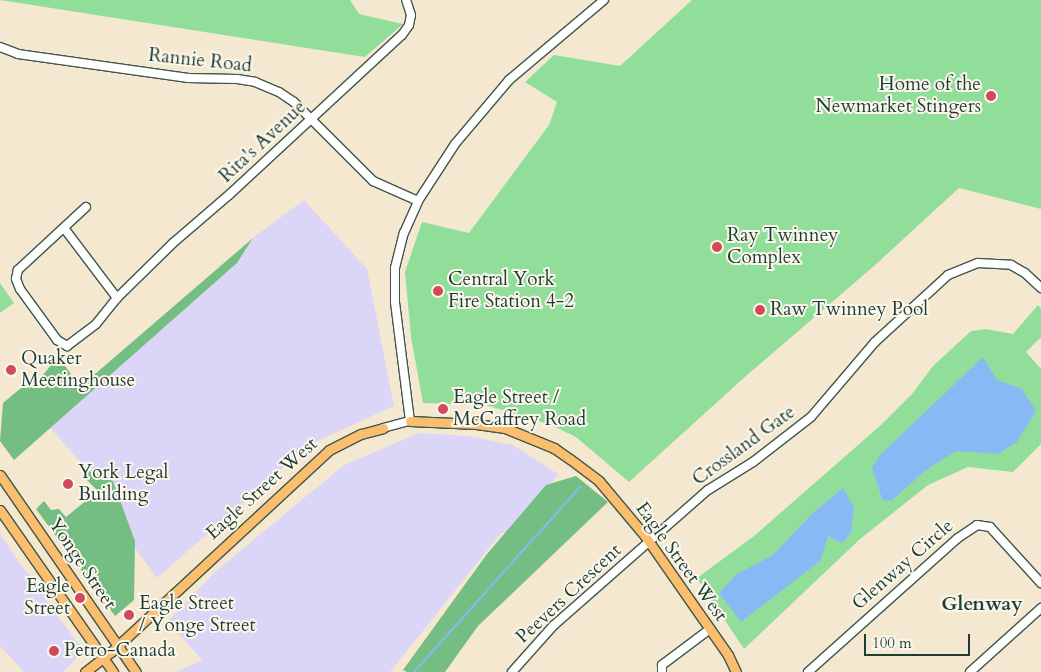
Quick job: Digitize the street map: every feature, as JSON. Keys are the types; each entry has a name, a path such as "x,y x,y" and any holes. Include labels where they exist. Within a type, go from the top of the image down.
{"main road":[{"name":"Eagle Street West","path":"410,422 476,424 505,428 554,448 599,481 649,541 710,629 736,672"},
{"name":"Eagle Street West","path":"118,645 329,450 361,434 383,428"},
{"name":"Yonge Street","path":"0,475 136,672"},
{"name":"Yonge Street","path":"0,510 112,672"},
{"path":"85,672 118,645"}],"street":[{"name":"Rita's Avenue","path":"64,228 18,270 16,278 20,288 57,340 67,346 78,340 96,324 117,298 173,243 230,194 402,35 409,25 411,15 406,0"},
{"path":"410,422 395,302 395,268 404,233 418,201 455,144 509,80 604,0"},
{"name":"Rannie Road","path":"0,47 18,54 188,78 237,79 255,82 279,92 312,118 373,182 418,201"},
{"path":"86,207 64,228 117,298"},
{"name":"Crossland Gate","path":"649,541 708,490 753,462 811,417 875,342 948,276 978,262 1011,265 1025,273 1041,288"},
{"name":"Eagle Street West","path":"383,428 410,422"},
{"name":"Glenway Circle","path":"808,672 952,543 976,525 990,527 1041,583"},
{"name":"Peevers Crescent","path":"512,672 521,669 553,626 649,541"},
{"path":"970,672 1041,608"},
{"path":"662,672 662,665 710,629"}],"shaded area":[{"path":"304,200 367,269 394,406 309,445 157,578 135,548 135,541 113,481 89,471 50,428 237,263 253,238"},
{"path":"419,433 467,436 513,445 558,474 519,529 501,533 390,672 176,672 202,660 168,621 216,571 344,465"},
{"path":"0,534 24,569 48,595 45,599 84,651 63,672 24,672 0,646"}],"green space":[{"path":"0,0 350,0 359,14 403,24 365,57"},
{"path":"692,0 1041,0 1041,209 959,188 874,266 747,375 629,482 576,437 551,425 486,405 423,403 411,337 405,272 422,222 469,233 549,125 557,102 525,82 554,55 620,66"},
{"path":"253,238 237,263 14,460 0,441 3,403 27,383 40,379 58,356 80,387"},
{"path":"0,283 14,303 0,313"},
{"path":"1038,305 1041,309 1041,337 1026,352 1041,369 1041,444 1013,472 968,467 928,485 860,539 744,649 697,578 754,536 881,425 912,394 933,366 971,331 986,329 1013,334"},
{"path":"89,471 113,481 135,541 134,600 115,616 36,509 44,501 51,510 59,509 66,517 98,491 84,477"},
{"path":"576,476 608,502 478,626 445,672 407,672 403,670 487,554 546,485"}],"water":[{"path":"983,357 997,380 1022,389 1036,411 1017,442 998,454 956,451 926,470 892,500 883,501 872,468 881,454"},
{"path":"843,488 854,508 851,533 842,543 828,536 820,561 741,622 719,593 737,574 773,555 812,514"}],"waterway":[{"path":"414,672 580,487"}],"place":[{"name":"Home of the Newmarket Stingers","path":"991,96"},
{"name":"Ray Twinney Complex","path":"717,247"},
{"name":"Central York Fire Station 4-2","path":"438,291"},
{"name":"Raw Twinney Pool","path":"760,310"},
{"name":"Quaker Meetinghouse","path":"11,370"},
{"name":"Eagle Street / McCaffrey Road","path":"443,409"},
{"name":"York Legal Building","path":"68,484"},
{"name":"Eagle Street","path":"80,598"},
{"name":"Eagle Street / Yonge Street","path":"129,615"},
{"name":"Petro-Canada","path":"54,651"}],"district":[{"name":"Glenway","path":"982,603"}]}
